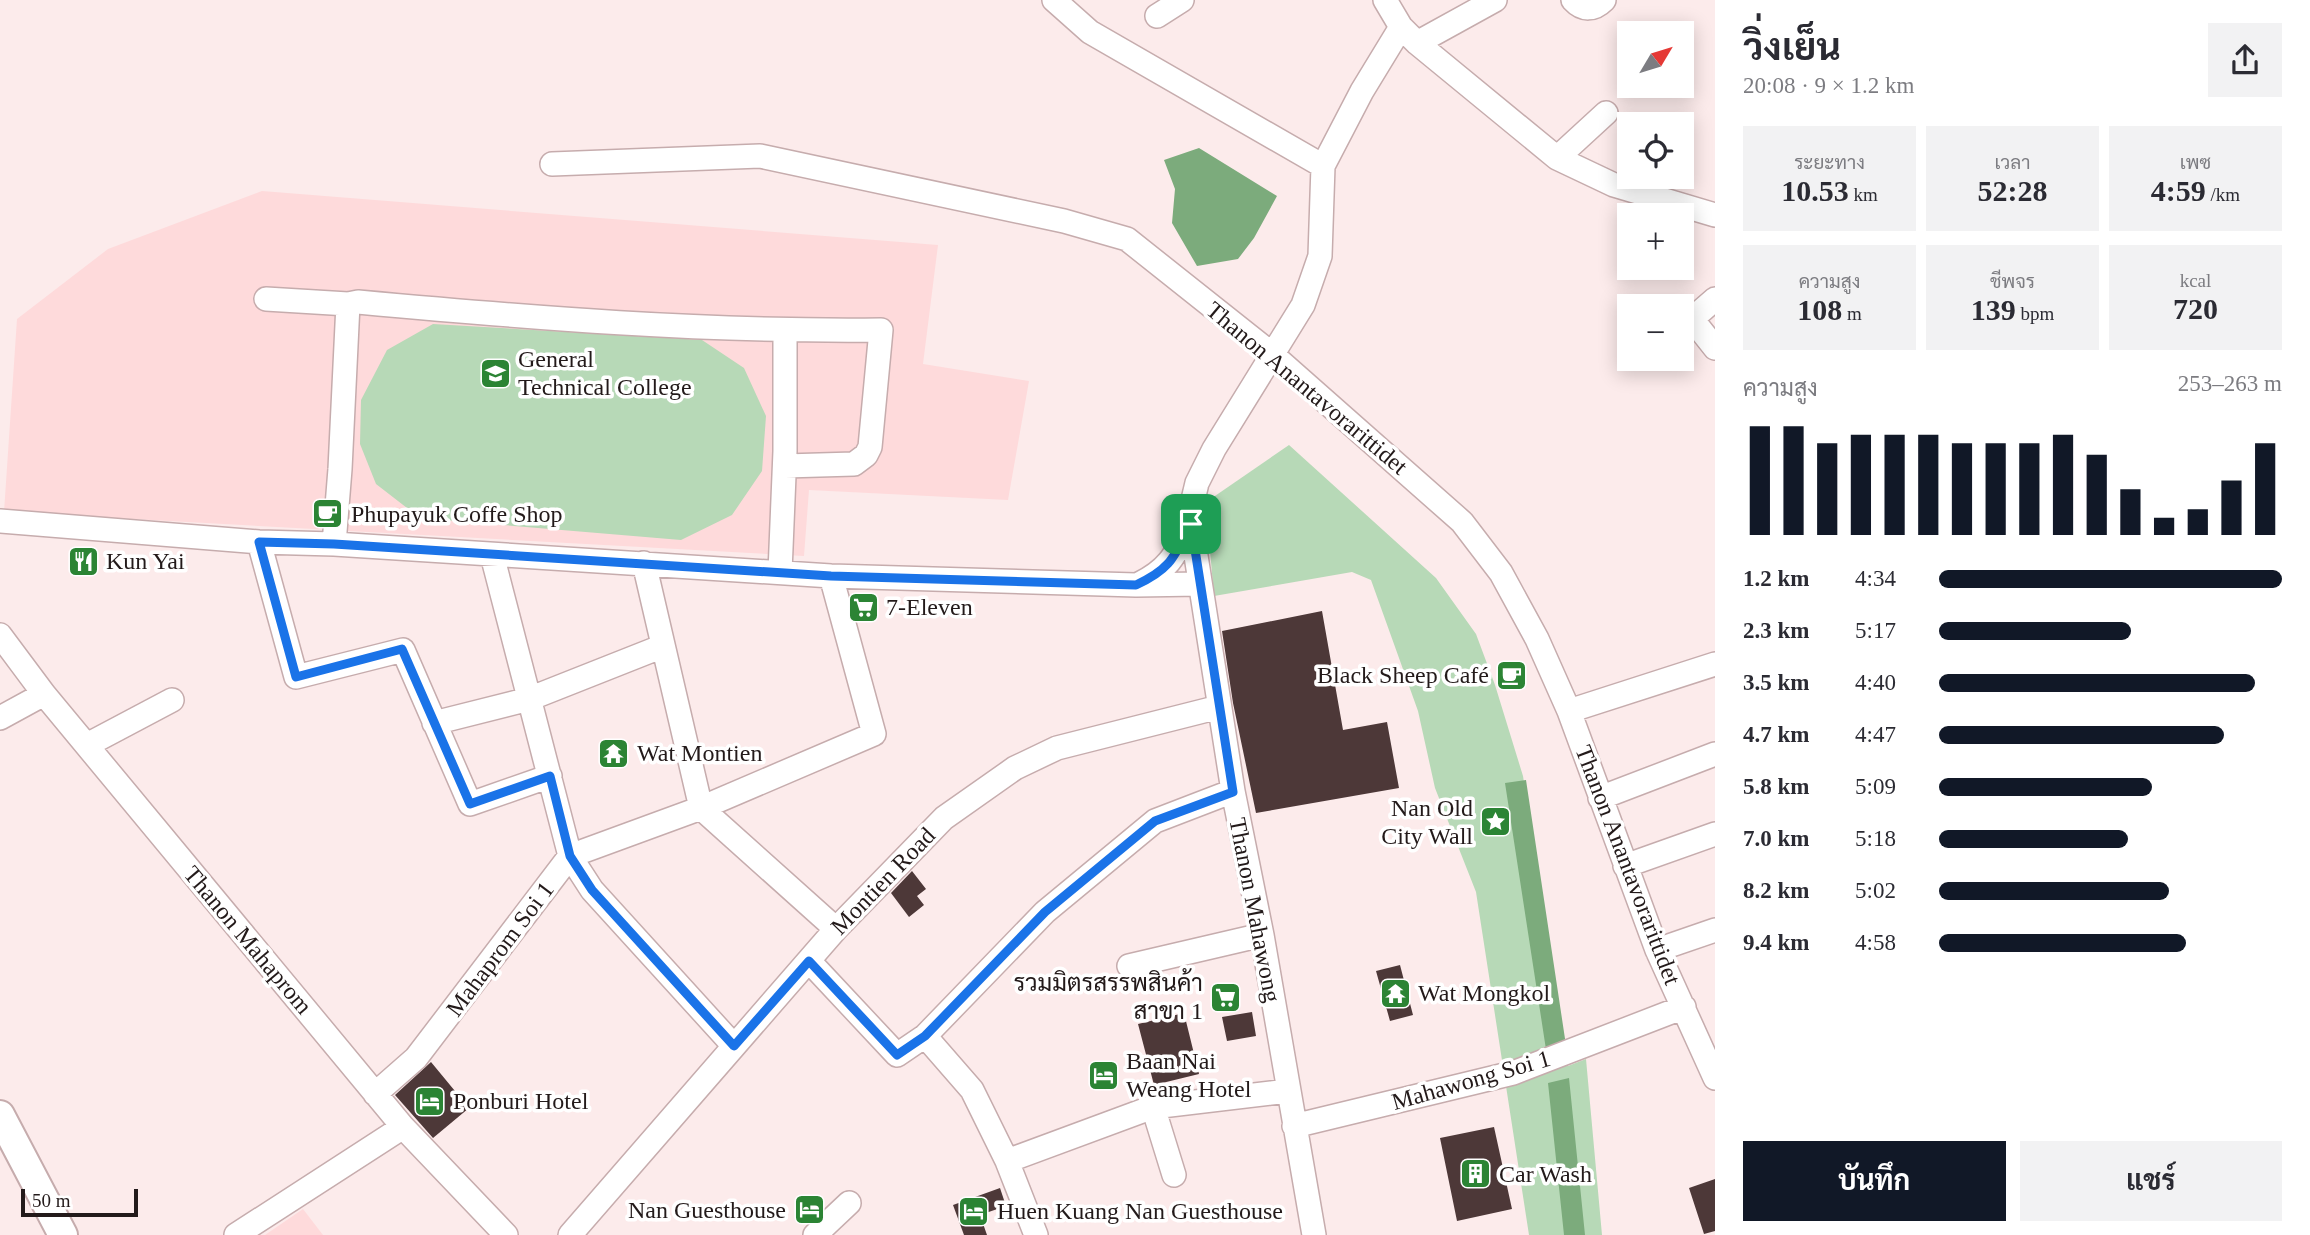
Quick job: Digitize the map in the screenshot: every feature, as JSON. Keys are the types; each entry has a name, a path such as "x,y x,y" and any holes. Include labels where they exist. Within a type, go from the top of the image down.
{"main road":[{"path":"0,1115 63,1235"}],"street":[{"path":"1054,0 1090,32 1323,166 1362,91 1409,35 1495,0"},
{"path":"1157,16 1182,0"},
{"path":"1385,0 1409,35 1557,158 1614,185 1715,215"},
{"path":"1573,0 1588,9 1598,6 1604,0"},
{"path":"1557,158 1606,113"},
{"name":"Thanon Anantavorarittidet","path":"552,164 760,156 1064,221 1127,239 1273,355 1462,522 1501,573 1537,639 1569,711 1657,950 1715,1078"},
{"name":"Thanon Mahawong","path":"1314,1235 1262,935 1233,792 1191,524 1197,483 1213,449 1303,305 1320,256 1323,166"},
{"path":"266,299 348,304 358,302 541,318 785,331 881,330 870,447 866,456 854,464 785,466"},
{"path":"1715,299 1692,319 1715,348"},
{"path":"334,544 348,304"},
{"path":"780,572 785,466 785,331"},
{"path":"0,521 259,542 334,544 831,576 1136,585 1200,584"},
{"path":"1136,585 1154,577 1167,567 1191,524"},
{"path":"259,542 296,677 402,649 470,804 550,776"},
{"path":"492,555 570,856 592,890 734,1046"},
{"path":"643,563 701,808 836,929"},
{"name":"Mahaprom Soi 1","path":"375,1094 416,1058 570,856 701,808 874,734 831,576"},
{"name":"Thanon Mahaprom","path":"0,635 44,694 375,1094 506,1235"},
{"path":"434,723 529,699 663,646"},
{"path":"1569,711 1715,664"},
{"path":"0,718 44,694"},
{"path":"87,745 172,700"},
{"name":"Montien Road","path":"570,1235 836,929 944,818 1015,768 1057,748 1219,707"},
{"path":"1601,798 1713,760"},
{"path":"809,961 897,1055 925,1036 1045,912 1155,821 1233,792"},
{"path":"1625,866 1715,834"},
{"path":"1657,950 1715,930"},
{"path":"1129,966 1262,935"},
{"name":"Mahawong Soi 1","path":"1294,1126 1513,1073 1684,1007"},
{"path":"925,1036 972,1090 1007,1161 1036,1235"},
{"path":"1007,1161 1153,1107 1288,1091"},
{"path":"1153,1107 1174,1175"},
{"path":"236,1235 403,1127"},
{"path":"815,1235 849,1203"}],"shaded area":[{"path":"1199,148 1277,196 1254,238 1238,259 1197,266 1172,223 1175,189 1164,160"},
{"name":"General Technical College","path":"262,191 938,245 923,364 1029,381 1008,500 809,490 804,556 4,512 17,319 108,249"},
{"path":"433,324 702,340 744,368 766,416 762,471 732,515 681,540 420,518 376,484 360,444 361,400 387,350"},
{"path":"1289,445 1436,578 1476,634 1523,776 1568,1066 1586,1059 1602,1235 1529,1235 1476,892 1435,788 1418,711 1371,580 1352,572 1214,596 1208,528 1212,498"},
{"path":"1526,780 1567,1052 1547,1056 1505,783"},
{"path":"1569,1078 1585,1235 1564,1235 1548,1083"},
{"path":"303,1209 323,1235 265,1235"}],"building":[{"path":"1322,611 1343,730 1387,722 1399,788 1256,813 1233,703 1222,631"},
{"path":"912,871 926,889 917,896 924,905 909,917 891,893"},
{"name":"Wat Mongkol","path":"1400,965 1413,1015 1390,1021 1376,971"},
{"path":"1252,1012 1256,1036 1227,1041 1222,1017"},
{"path":"1184,1013 1199,1074 1154,1085 1138,1024"},
{"name":"Ponburi Hotel","path":"431,1062 469,1108 433,1138 395,1095"},
{"name":"Car Wash","path":"1494,1127 1512,1209 1457,1221 1440,1138"},
{"path":"1715,1179 1715,1231 1704,1234 1689,1188"},
{"name":"Huen Kuang Nan Guesthouse","path":"1000,1188 1006,1206 980,1215 987,1235 964,1235 953,1205"}],"place":[{"name":"General Technical College","path":"495,373"},
{"name":"Phupayuk Coffe Shop","path":"328,514"},
{"name":"Kun Yai","path":"83,561"},
{"name":"7-Eleven","path":"863,607"},
{"name":"Black Sheep Café","path":"1512,675"},
{"name":"Wat Montien","path":"614,753"},
{"name":"Nan Old City Wall","path":"1496,822"},
{"name":"Wat Mongkol","path":"1395,993"},
{"name":"รวมมิตรสรรพสินค้า สาขา 1","path":"1226,997"},
{"name":"Baan Nai Weang Hotel","path":"1103,1075"},
{"name":"Ponburi Hotel","path":"430,1101"},
{"name":"Car Wash","path":"1476,1174"},
{"name":"Nan Guesthouse","path":"809,1210"},
{"name":"Huen Kuang Nan Guesthouse","path":"974,1211"}],"route":[{"path":"1191,524 1233,792 1155,821 1045,912 925,1036 897,1055 809,961 734,1046 592,890 570,856 550,776 470,804 402,649 296,677 259,542 334,544 831,576 1136,585 1154,577 1167,567 1191,524"}]}
